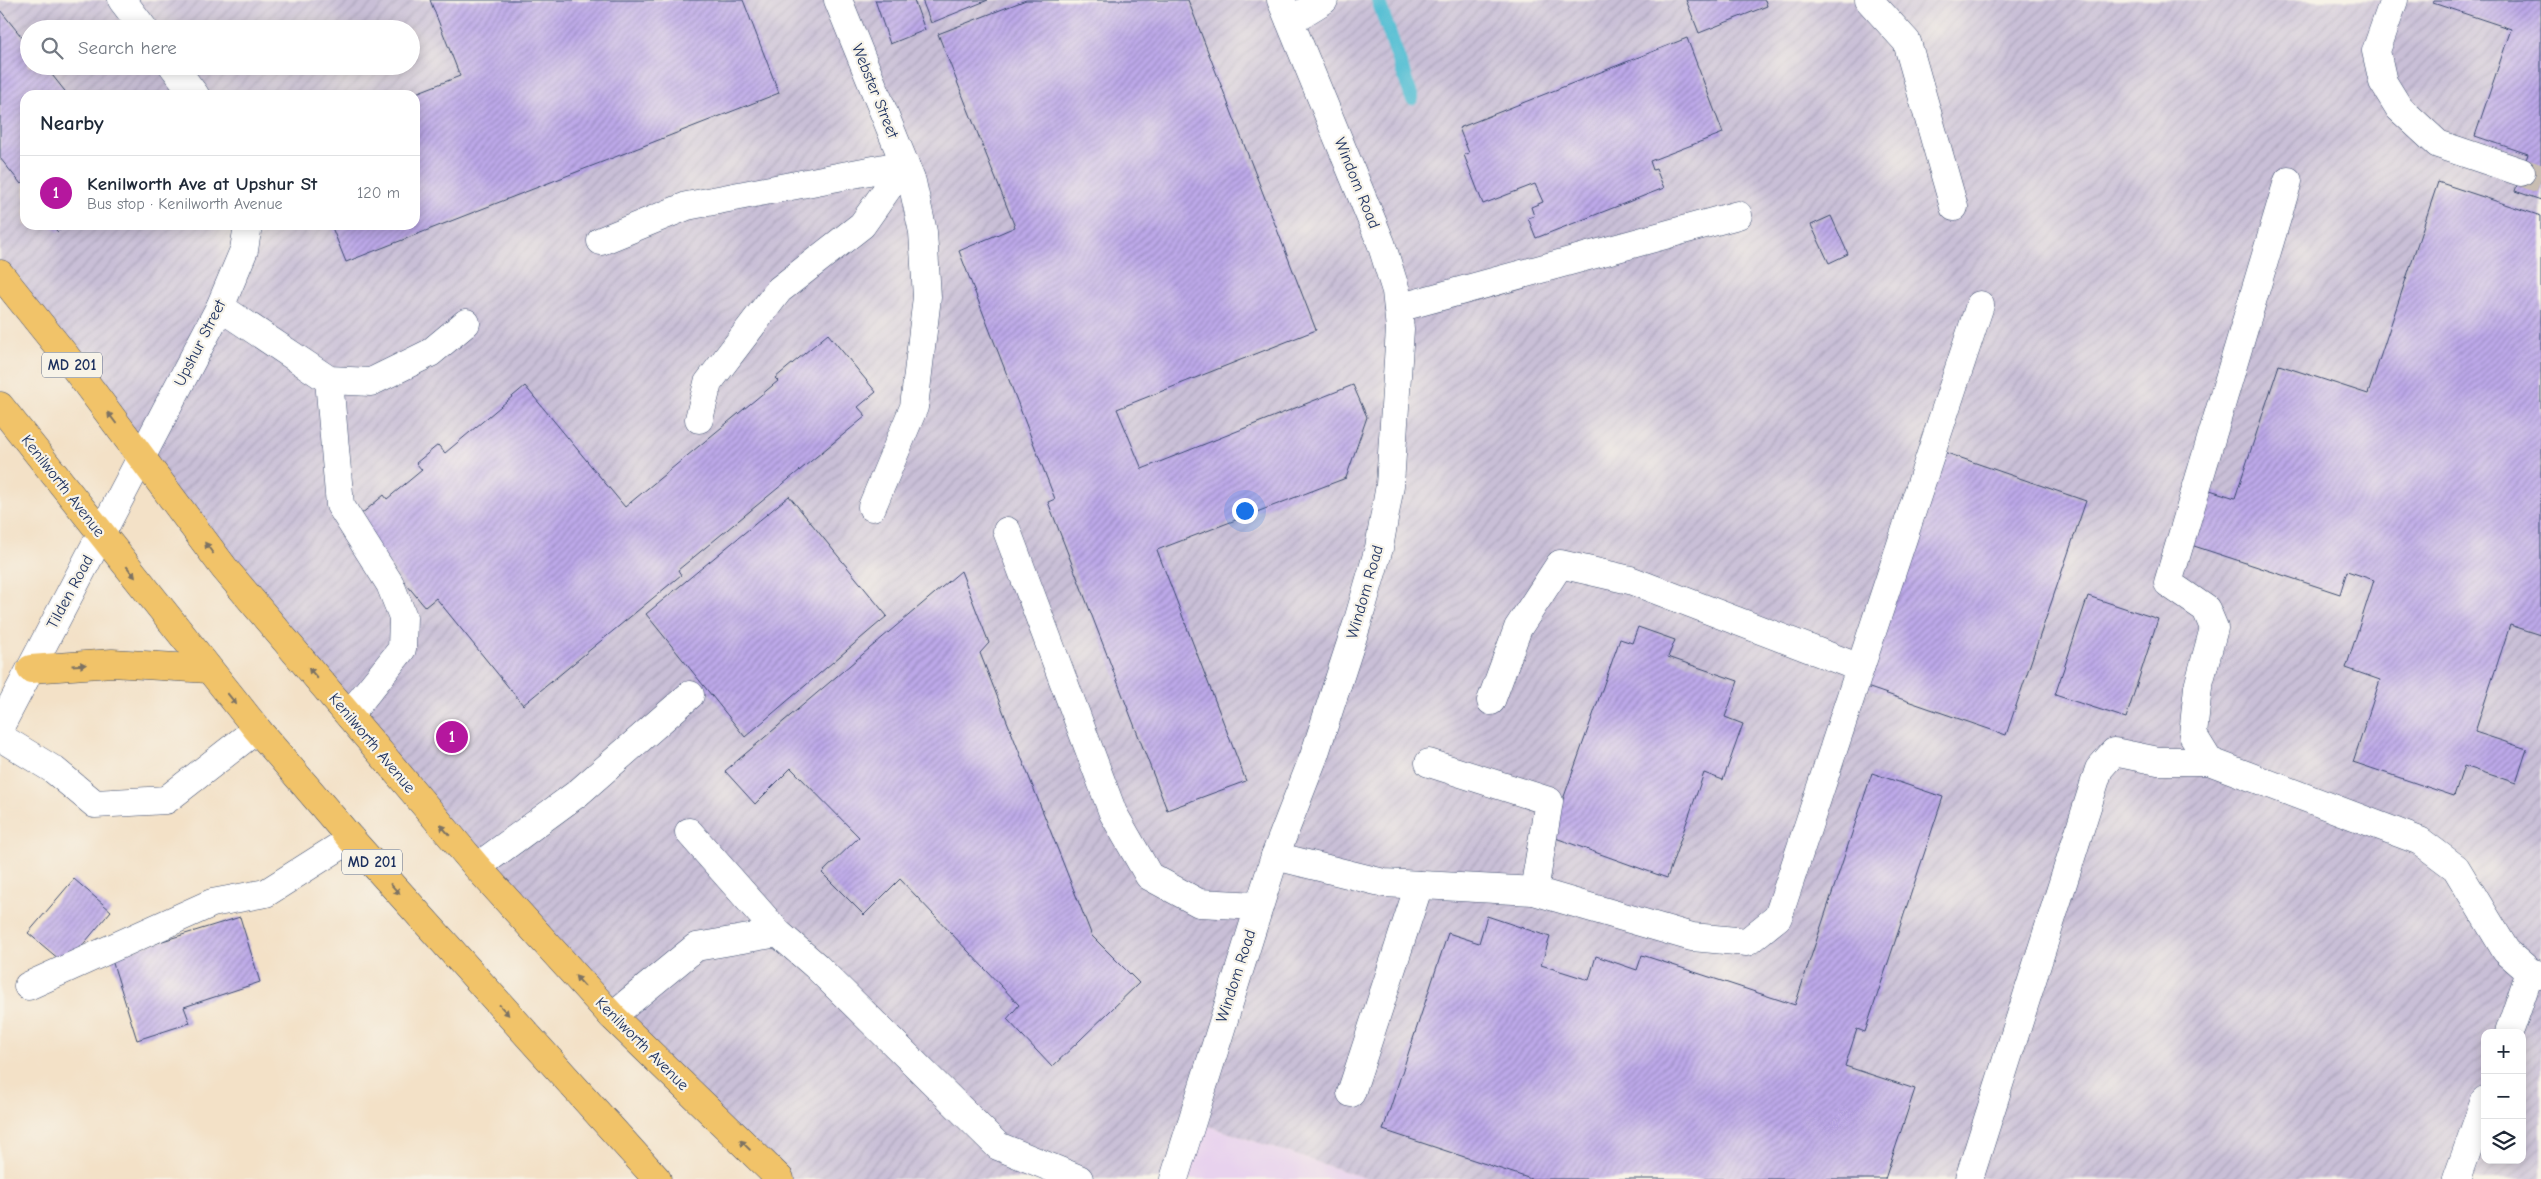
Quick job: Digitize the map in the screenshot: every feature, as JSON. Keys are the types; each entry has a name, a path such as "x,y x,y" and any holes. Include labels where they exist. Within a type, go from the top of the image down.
{"main road":[{"name":"Kenilworth Avenue","path":"0,274 65,355 225,569 477,867 612,1016 780,1179"},
{"name":"Kenilworth Avenue","path":"0,406 257,729 352,839 657,1179"},
{"path":"30,669 112,663 208,669"}],"street":[{"path":"122,0 137,20"},
{"name":"Webster Street","path":"838,0 909,173 923,232 927,297 914,407 872,507"},
{"path":"1285,10 1324,0"},
{"path":"1869,0 1907,42 1954,207"},
{"path":"2394,0 2376,51 2383,82 2399,108 2438,144 2521,172"},
{"name":"Windom Road","path":"1174,1179 1275,856 1314,756 1379,548 1390,485 1398,393 1400,329 1396,291 1382,243 1285,10"},
{"path":"180,75 192,90"},
{"path":"601,241 687,206 909,173"},
{"path":"699,419 708,384 779,290 862,225 909,173"},
{"path":"2209,761 2193,735 2198,687 2214,628 2206,609 2168,583 2288,181"},
{"path":"1398,308 1738,215"},
{"name":"Upshur Street","path":"141,458 220,307 244,250 247,230"},
{"path":"1275,856 1384,883 1534,891 1692,937 1747,942 1778,917 1980,305"},
{"path":"220,307 329,380 371,382 430,352 466,323"},
{"path":"329,380 340,505 390,584 403,617 402,649 348,715"},
{"name":"Tilden Road","path":"0,727 141,458"},
{"path":"1007,531 1113,813 1149,876 1199,903 1259,906"},
{"path":"1491,700 1518,628 1560,564 1630,580 1860,668"},
{"path":"477,867 578,793 690,695"},
{"path":"0,737 54,770 96,804 166,800 257,729"},
{"path":"1969,1179 2100,769 2114,752 2158,761 2209,761 2420,841 2456,868 2506,951 2536,974 2511,1029"},
{"path":"1429,764 1549,801 1534,891"},
{"path":"689,832 778,933 816,966 998,1146 1080,1179"},
{"path":"28,986 212,903 266,893 352,839"},
{"path":"1351,1093 1419,885"},
{"path":"612,1016 696,947 778,933"},
{"path":"2457,1179 2481,1111"}],"shaded area":[{"path":"0,0 2541,0 2541,1179 1368,1179 1191,1120 1174,1179 780,1179 477,867 0,274"},
{"path":"1191,1120 1368,1179 1174,1179"}],"building":[{"path":"430,0 743,0 779,93 346,262 333,230 420,230 420,92 460,76"},
{"path":"875,0 914,0 925,30 890,44"},
{"path":"922,0 988,0 931,23"},
{"path":"1026,0 1188,0 1316,330 1117,409 1142,469 1353,385 1367,417 1346,478 1157,550 1246,781 1167,810 1048,502 1055,499 959,251 1015,227 938,34"},
{"path":"1686,0 1765,0 1767,6 1699,33"},
{"path":"2434,0 2541,0 2541,200 2515,191 2528,154 2475,136 2511,29 2433,3"},
{"path":"0,10 20,35 20,75 52,75 64,90 20,90 20,183 0,158"},
{"path":"1687,38 1723,133 1650,161 1653,170 1656,169 1664,188 1536,238 1528,218 1534,216 1531,207 1543,202 1535,184 1483,204 1464,155 1469,153 1459,128"},
{"path":"2438,182 2541,216 2541,635 2510,625 2475,732 2527,749 2516,783 2464,766 2454,796 2353,762 2380,680 2346,668 2374,580 2347,571 2340,594 2191,545 2210,490 2235,498 2279,365 2368,394"},
{"path":"1831,216 1848,254 1829,263 1811,225"},
{"path":"828,334 876,392 858,407 866,416 678,570 681,575 523,705 436,598 425,607 354,520 384,495 387,499 422,470 416,463 438,445 445,453 525,386 625,507 778,381 775,378"},
{"path":"1938,450 2086,501 2006,735 1858,684"},
{"path":"789,496 887,616 745,737 646,614"},
{"path":"961,571 989,643 980,653 1092,936 1139,983 1052,1067 1007,1019 1019,1005 900,879 864,915 822,873 859,837 791,768 755,804 725,771"},
{"path":"2088,596 2158,619 2126,718 2055,695"},
{"path":"1638,627 1675,640 1668,657 1738,681 1725,717 1743,724 1723,780 1704,773 1667,878 1550,836 1620,639 1632,643"},
{"path":"1872,773 1943,797 1865,1032 1857,1029 1845,1066 1915,1089 1885,1179 1531,1179 1383,1130 1448,933 1479,943 1487,916 1550,937 1541,965 1589,980 1596,956 1637,970 1642,955 1795,1005"},
{"path":"74,879 111,911 66,965 28,933"},
{"path":"240,917 260,982 184,1007 190,1023 137,1040 111,957"}],"waterway":[{"path":"1378,0 1412,98"}],"tunnel":[{"path":"2521,172 2541,179"}],"place":[{"name":"Kenilworth Ave at Upshur St","path":"452,737"}]}
